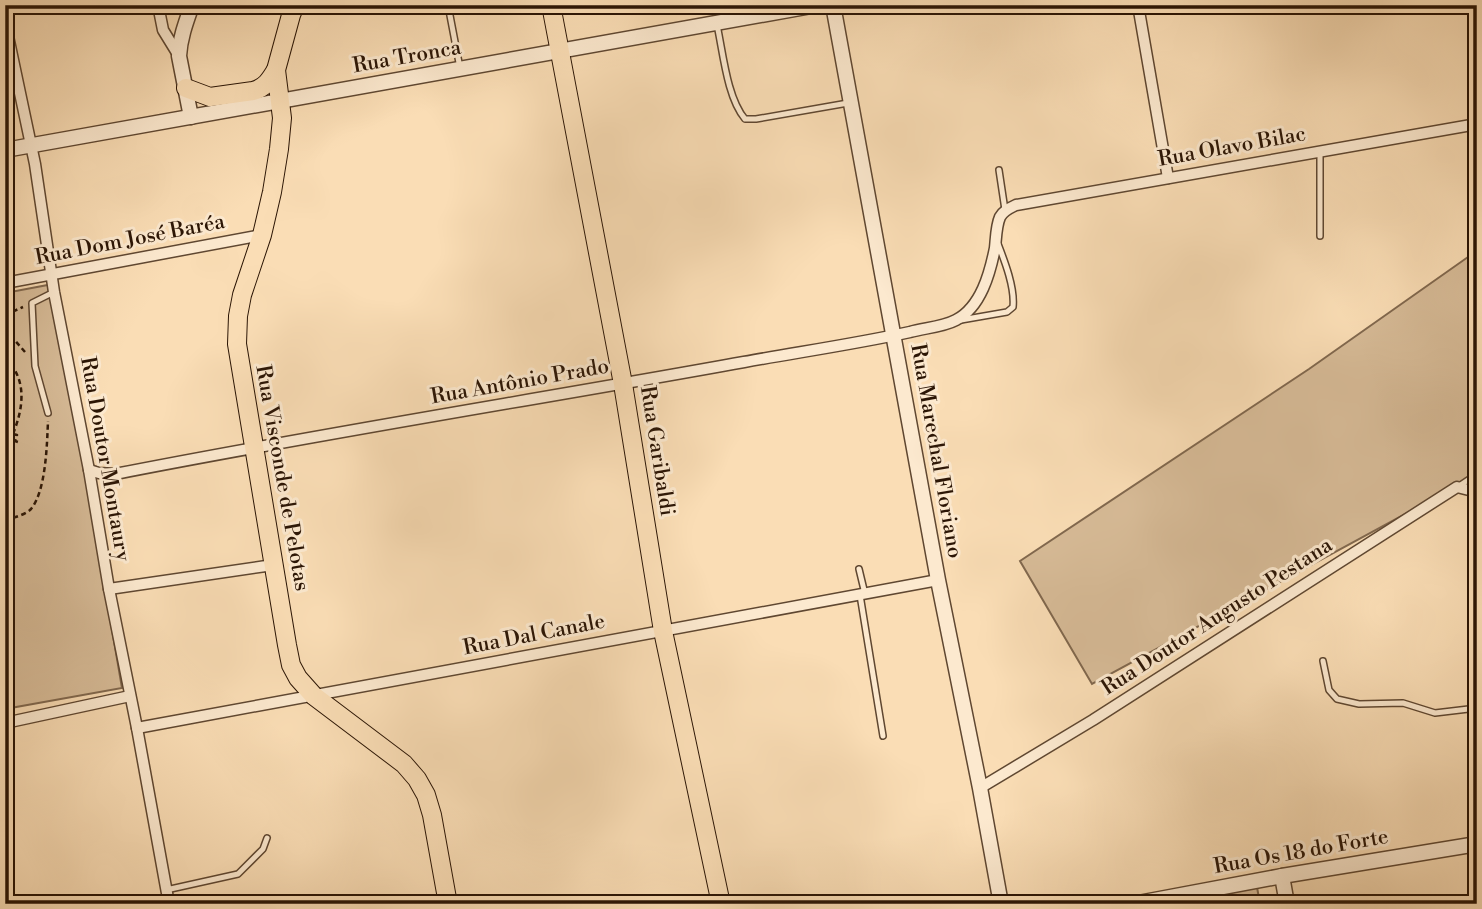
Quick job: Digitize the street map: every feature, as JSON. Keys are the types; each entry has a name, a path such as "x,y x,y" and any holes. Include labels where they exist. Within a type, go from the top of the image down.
{"main road":[{"name":"Rua Visconde de Pelotas","path":"295,5 276,70 282,118 272,192 238,316 237,344 273,565 291,665 298,678 314,695 404,764 426,795 448,904"},
{"name":"Rua Garibaldi","path":"551,5 623,384 663,631 722,904"},
{"path":"186,88 209,97 253,91 268,83 276,70"}],"street":[{"path":"158,5 163,30 179,56 191,117"},
{"path":"179,56 192,5"},
{"name":"Rua Tronca","path":"5,149 716,23 744,12 817,5"},
{"name":"Rua Marechal Floriano","path":"833,5 938,580 1001,904"},
{"path":"1138,5 1168,178"},
{"name":"Rua Doutor Montaury","path":"5,22 35,164 54,292 169,904"},
{"name":"Rua Olavo Bilac","path":"1002,215 1016,205 1477,124"},
{"name":"Rua Antônio Prado","path":"89,470 115,474 253,447 894,335 956,320 971,308 979,297 1002,215"},
{"name":"Rua Dom José Baréa","path":"5,283 262,235"},
{"path":"1457,487 1477,492"},
{"name":"Rua Doutor Augusto Pestana","path":"980,788 1093,720 1457,487"},
{"path":"110,589 273,565"},
{"name":"Rua Dal Canale","path":"137,728 938,580"},
{"path":"5,723 130,696"},
{"name":"Rua Os 18 do Forte","path":"1133,904 1477,844"},
{"path":"1282,876 1287,904"}],"lane":[{"path":"448,5 460,69"},
{"path":"716,23 733,98 745,119 851,103"},
{"path":"1320,151 1320,236"},
{"path":"999,170 1002,215"},
{"name":"Rua Antônio Prado","path":"956,320 1007,312 1013,307 1014,299 1005,261 996,238"},
{"path":"48,413 35,366 32,303 54,292"},
{"path":"1457,487 1477,474"},
{"path":"859,569 883,736"},
{"path":"1323,661 1329,690 1337,699 1359,704 1403,703 1435,713 1477,708"},
{"path":"166,890 238,874 263,849 267,838"}],"path":[{"path":"5,315 32,303"},
{"path":"5,329 35,366"},
{"path":"5,358 19,379 22,394 21,409 5,451"},
{"path":"5,520 29,511 38,496 47,447 48,413"},
{"path":"13,434 17,435 15,441 18,442"}],"shaded area":[{"path":"1477,252 1477,475 1092,684 1020,561 1309,369"},
{"path":"53,284 122,688 5,709 5,293"},
{"path":"1257,887 1260,904 1171,904"}]}
